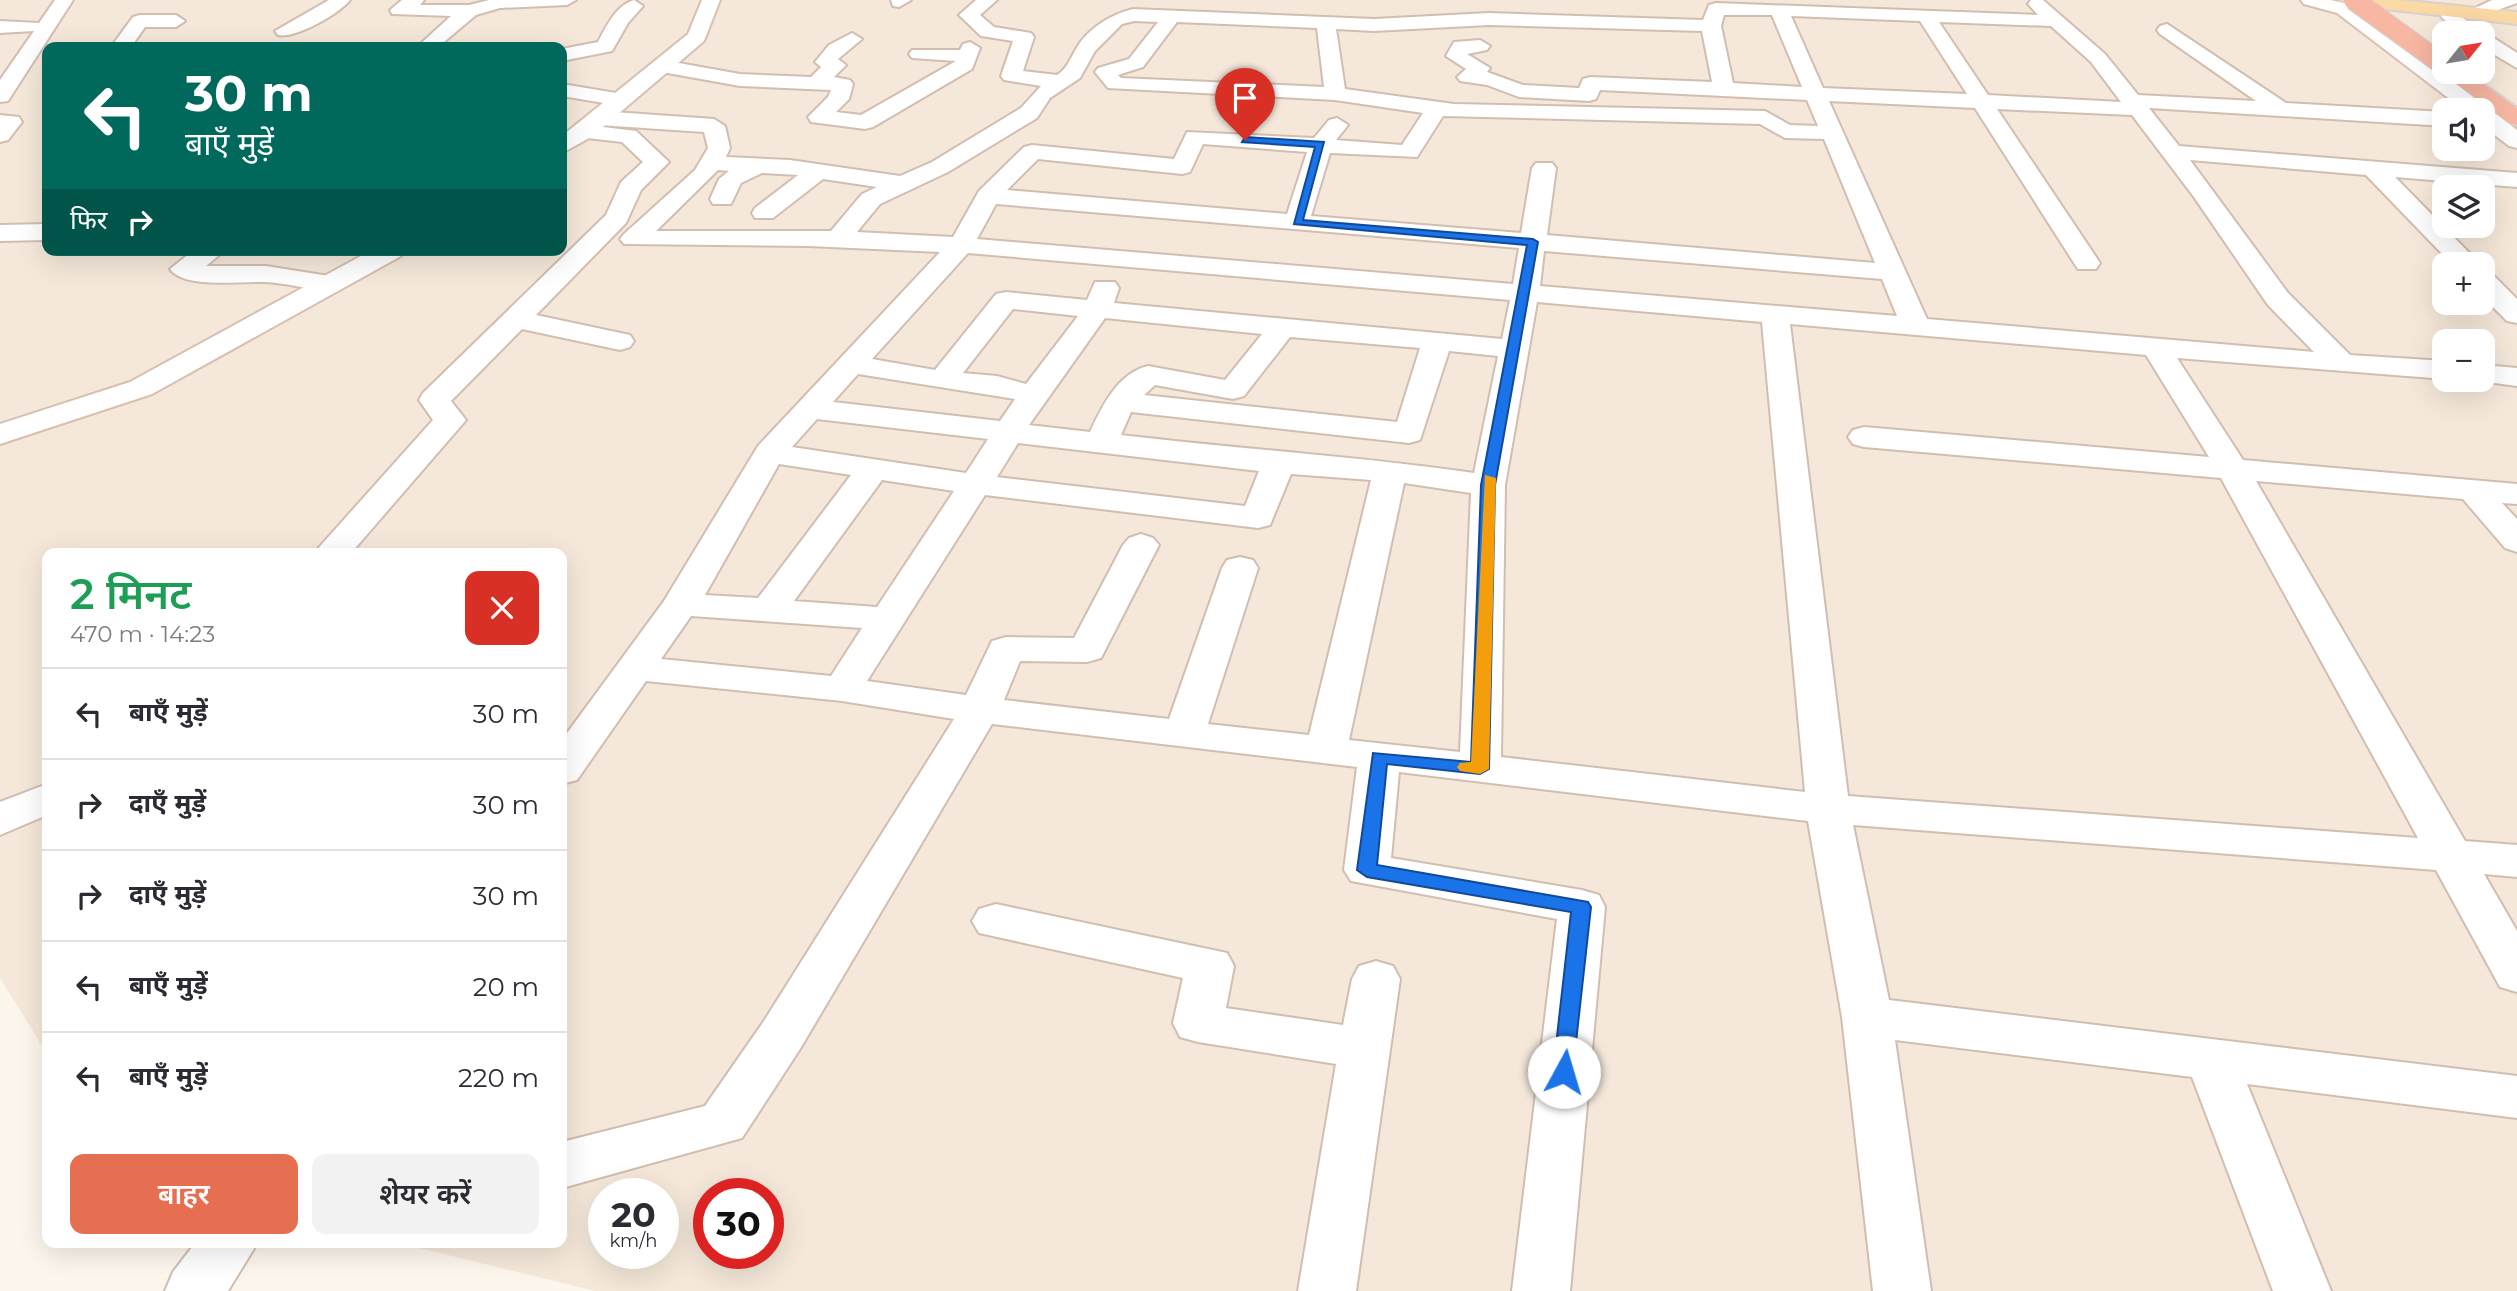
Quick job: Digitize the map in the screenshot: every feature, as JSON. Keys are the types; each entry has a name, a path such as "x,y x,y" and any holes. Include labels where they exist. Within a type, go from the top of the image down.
{"highway":[{"path":"2383,0 2432,34"},
{"path":"2349,3 2432,57"},
{"path":"2470,84 2517,118"}],"main road":[{"path":"2383,0 2517,17"},
{"path":"2427,0 2482,13"},
{"path":"2349,3 2482,13"},
{"path":"2450,16 2482,13"}],"street":[{"path":"0,61 48,8 63,0"},
{"path":"0,96 63,0"},
{"path":"285,31 321,14 341,0"},
{"path":"400,0 414,0"},
{"path":"414,0 400,10 469,11 499,3 559,1 588,6"},
{"path":"581,132 697,37 712,0"},
{"path":"988,0 968,15 988,32 1024,37 1011,76 1060,82"},
{"path":"2033,0 2098,58 2173,152 2278,299 2342,363"},
{"path":"2310,0 2349,3 2462,98"},
{"path":"2482,13 2510,0"},
{"path":"1446,1 1480,46 1461,46 1456,56 1480,68 1467,77 1491,79 1519,92 1589,95 1590,83 1981,101 2281,109 2432,118"},
{"path":"609,6 634,3"},
{"path":"567,57 605,47 620,20 634,3"},
{"path":"1723,88 1711,26 1716,9 2056,21"},
{"path":"1779,10 1916,327"},
{"path":"433,42 469,11"},
{"path":"837,240 872,199 940,167 1029,113 1043,94 1073,74 1086,48 1115,20 1133,15 1326,24 1461,20 1711,26"},
{"path":"1926,16 2087,263"},
{"path":"2450,16 2457,21"},
{"path":"1105,72 1136,62 1171,17"},
{"path":"125,42 140,21 178,21"},
{"path":"1326,24 1335,94"},
{"path":"0,27 32,26"},
{"path":"2167,30 2281,109"},
{"path":"818,81 836,65 825,62 852,39"},
{"path":"2496,48 2517,62"},
{"path":"662,66 728,79 843,84 838,99 818,117 865,122 893,100 937,82 965,65 969,52 919,54"},
{"path":"1079,63 1105,72 1115,84 1335,94 1436,109 1765,118 1784,131 1832,133"},
{"path":"728,79 746,65"},
{"path":"567,91 622,100"},
{"path":"567,763 681,604 769,453 961,245 988,196 1032,152 1182,167 1195,137 1409,152 1436,109"},
{"path":"1297,222 1321,144 1346,115"},
{"path":"0,122 11,122 0,135"},
{"path":"1011,124 1046,129"},
{"path":"2495,125 2517,141"},
{"path":"581,132 714,126 719,148 704,174 633,239 837,240 961,245 2432,369"},
{"path":"336,548 450,420 434,400 617,219 630,187 657,162 628,136 581,132"},
{"path":"2173,152 2517,180"},
{"path":"710,163 818,171 903,184"},
{"path":"722,199 731,179 757,166"},
{"path":"1480,769 1488,485 1525,293 1544,168"},
{"path":"2374,169 2455,252"},
{"path":"764,214 818,171"},
{"path":"988,196 1892,272"},
{"path":"0,233 42,232"},
{"path":"203,256 183,269 200,274 266,274 329,284"},
{"path":"0,434 141,388 381,256"},
{"path":"842,689 1033,395 1098,308 1117,258"},
{"path":"2495,293 2517,315"},
{"path":"942,380 1006,300 1514,349"},
{"path":"1775,315 1828,810 1867,1017 1902,1291"},
{"path":"515,319 620,341"},
{"path":"1101,443 1120,402 1148,374 1233,390 1282,328"},
{"path":"1120,402 1409,433 1437,341"},
{"path":"2156,347 2231,467 2517,974"},
{"path":"851,364 942,380 997,385 1033,395"},
{"path":"2495,374 2517,377"},
{"path":"810,409 1278,463 1390,471 1488,485"},
{"path":"1864,437 2517,494"},
{"path":"769,453 975,484 1258,518 1278,463"},
{"path":"771,610 777,597 873,469"},
{"path":"1326,751 1390,471"},
{"path":"2473,490 2517,541"},
{"path":"567,1164 723,1123 782,1035 980,710 1006,649 1087,650 1141,545"},
{"path":"1184,734 1240,568"},
{"path":"681,604 887,619"},
{"path":"634,668 842,689 980,710 1828,810 2517,861"},
{"path":"1379,757 1367,870 1581,907 1541,1291"},
{"path":"0,820 42,800"},
{"path":"996,921 1210,966 1198,1023 1364,1048"},
{"path":"1328,1291 1376,979"},
{"path":"1867,1017 2517,1097"},
{"path":"2211,1059 2302,1291"}],"shaded area":[{"path":"0,0 2517,0 2517,1291 595,1291 419,1248 567,1248 567,548 42,548 42,1046 0,978"}],"slow traffic":[{"path":"1466,767 1480,769 1490,478"}],"route":[{"path":"1245,140 1321,144 1297,222 1533,242 1488,485 1480,769 1379,757 1367,870 1581,907 1564,1072"}]}
